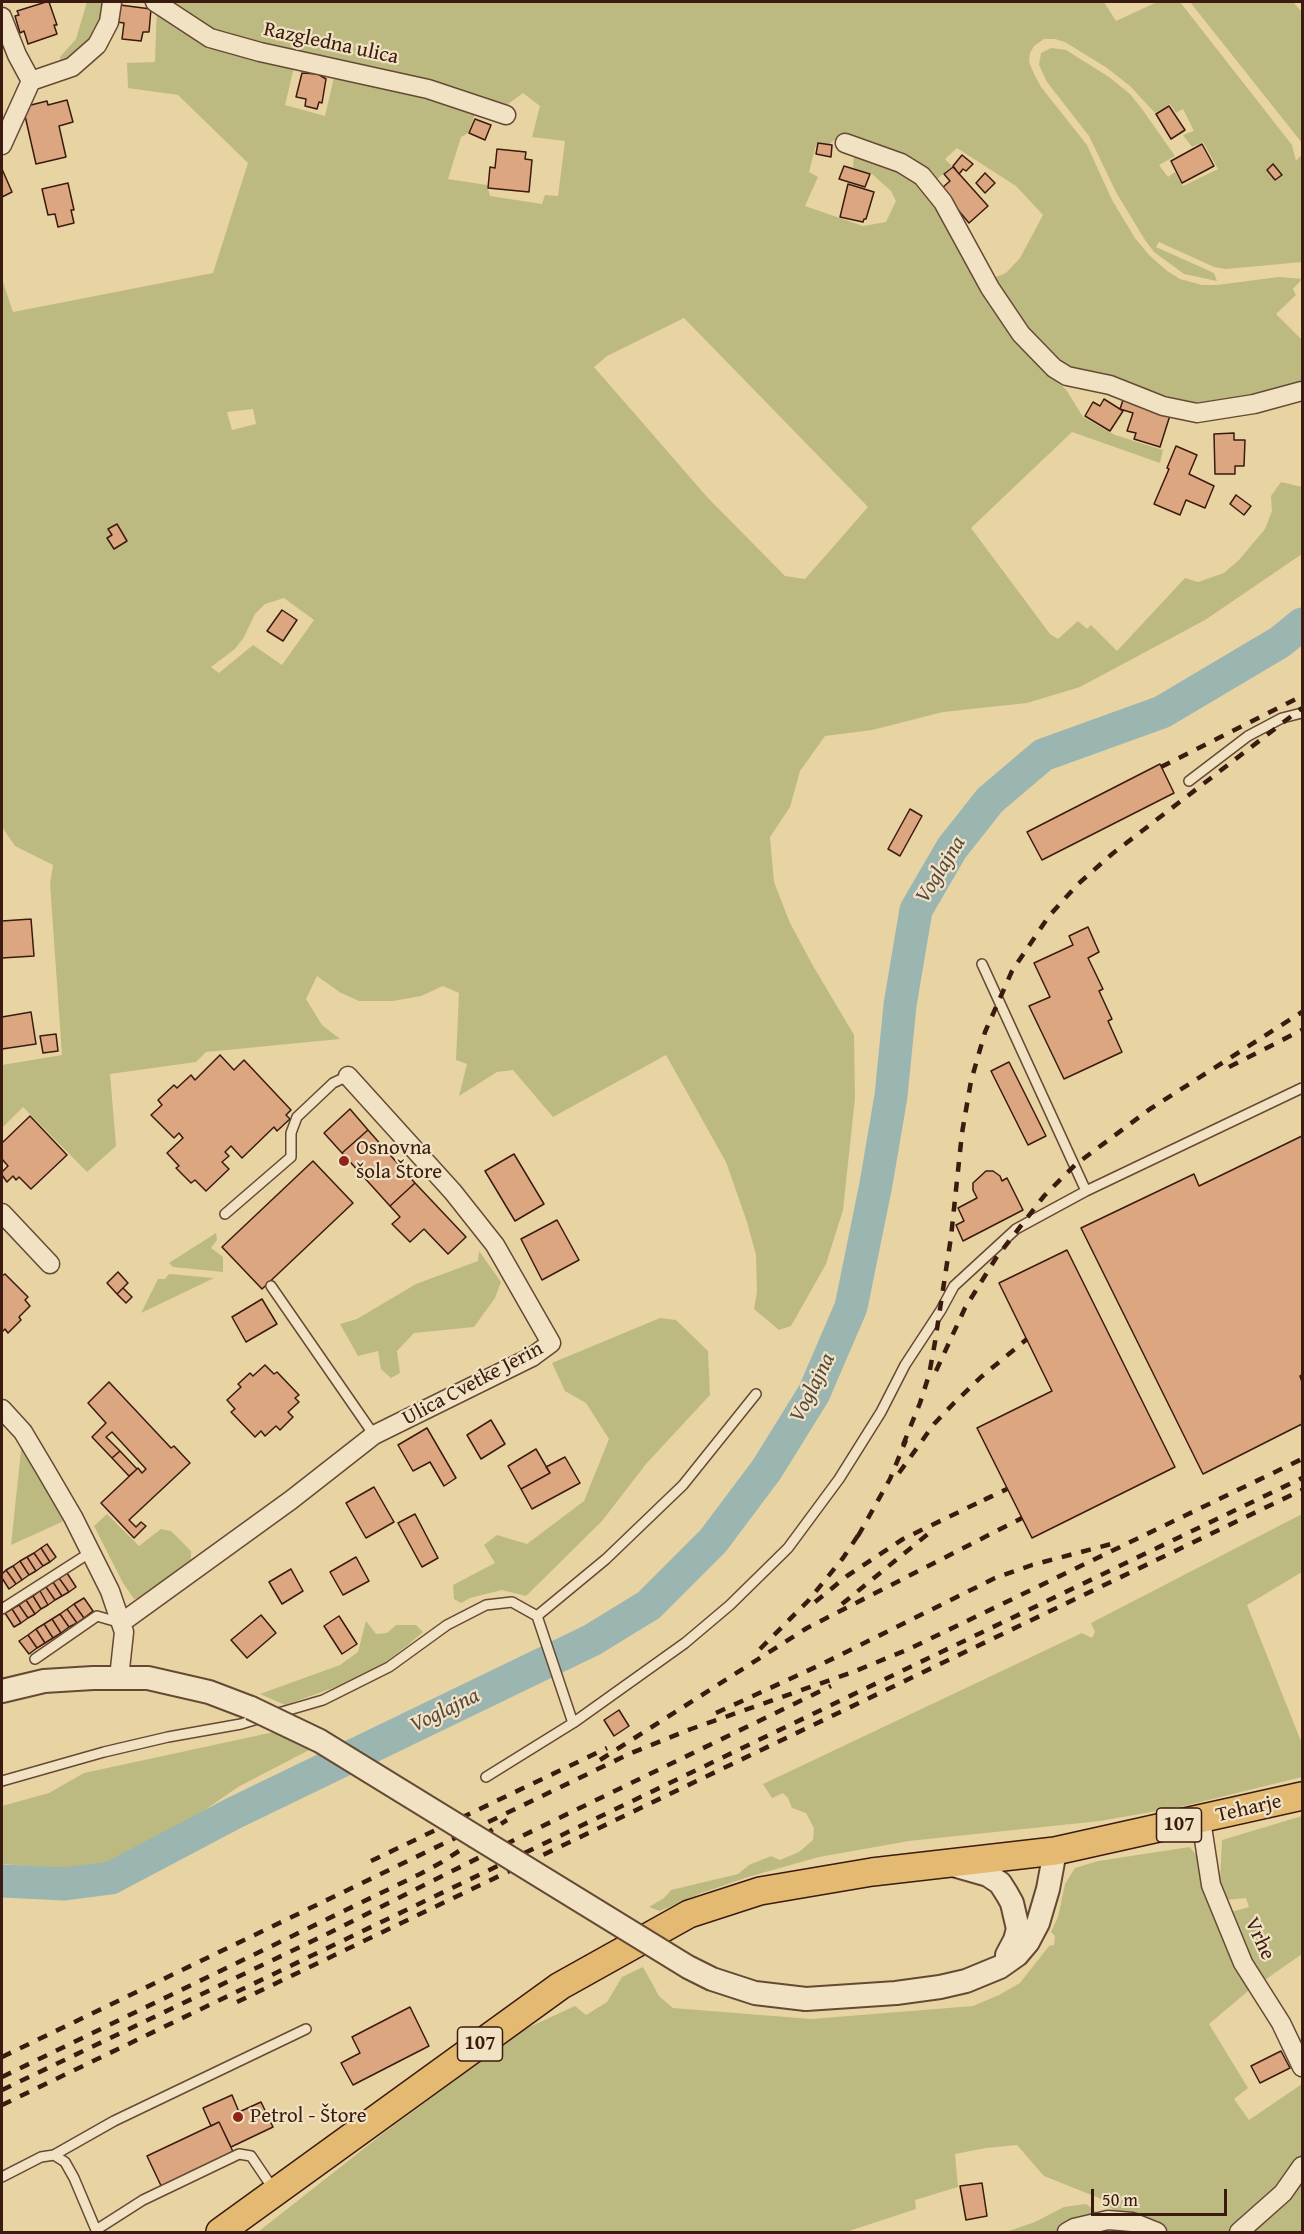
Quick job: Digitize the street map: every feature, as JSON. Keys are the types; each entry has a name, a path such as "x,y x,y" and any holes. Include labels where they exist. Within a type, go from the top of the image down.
{"main road":[{"name":"Teharje","path":"1055,1851 1302,1796"},
{"name":"107","path":"220,2232 560,1986 689,1914 760,1891 872,1872 1055,1851"}],"street":[{"path":"2,146 31,81 72,67 97,45 109,22 112,2"},
{"name":"Razgledna ulica","path":"155,2 210,38 260,52 428,89 506,115"},
{"path":"2,17 17,56 31,81"},
{"path":"845,143 901,163 922,176 943,202 990,288 1021,334 1054,368 1067,376 1110,385 1163,406 1197,413 1254,404 1302,391"},
{"name":"Ulica Cvetke Jerin","path":"121,1623 291,1500 374,1435 532,1356 551,1343 495,1245 453,1192 348,1076"},
{"path":"2,1213 50,1264"},
{"path":"2,1409 22,1432 73,1517 110,1590 124,1632 119,1678"},
{"path":"2,1691 44,1681 148,1678 209,1692 251,1707 320,1741 688,1967 712,1979 755,1993 807,1999 896,1993 966,1981 993,1970 1017,1955 1033,1933 1048,1889 1055,1851"},
{"name":"Vrhe","path":"1201,1820 1211,1885 1244,1963 1281,2023 1302,2067"},
{"path":"946,1863 988,1875 1000,1883 1012,1903 1018,1929 1015,1940 1003,1962 993,1970"},
{"path":"1239,2232 1283,2193 1302,2166"},
{"path":"1067,2232 1074,2228 1108,2220 1132,2222 1156,2232"}],"lane":[{"path":"1189,781 1248,736 1282,718 1302,713"},
{"path":"982,964 1086,1191"},
{"path":"225,1214 291,1157 291,1134 297,1117 333,1083 348,1076"},
{"path":"486,1777 573,1723 686,1643 730,1605 788,1548 838,1479 881,1412 904,1365 954,1286 1016,1229 1086,1191 1302,1088"},
{"path":"271,1286 374,1435"},
{"path":"537,1616 606,1559 683,1485 756,1394"},
{"path":"2,1608 91,1552"},
{"path":"2,1781 168,1737 241,1724 323,1700 389,1667 447,1625 486,1605 512,1602 537,1616 573,1723"},
{"path":"35,1659 97,1616 121,1623"},
{"path":"2,2177 41,2157 54,2154 114,2121 306,2029"},
{"path":"54,2154 65,2162 97,2231 143,2200 239,2154 251,2156 276,2192"}],"shaded area":[{"path":"87,2 106,2 100,32 62,68 60,57 76,39"},
{"path":"162,2 1104,2 1116,21 1157,2 1180,2 1292,145 1296,161 1302,154 1302,262 1226,269 1214,267 1159,242 1156,247 1214,273 1217,281 1184,274 1154,252 1145,240 1117,194 1089,136 1047,82 1039,65 1041,53 1051,48 1066,50 1109,77 1130,94 1175,156 1159,165 1168,177 1175,172 1183,186 1218,169 1203,142 1192,147 1183,135 1194,131 1183,109 1176,113 1170,104 1155,113 1130,86 1107,68 1065,42 1044,39 1034,46 1030,53 1029,62 1041,87 1087,145 1112,200 1135,238 1167,271 1180,279 1202,285 1279,277 1302,279 1293,289 1296,295 1276,314 1302,340 1302,387 1242,403 1205,407 1133,384 1096,379 1057,366 1027,335 993,282 993,278 1006,273 1020,258 1043,215 1016,186 957,148 945,159 952,166 934,182 909,161 890,151 862,143 834,140 830,144 816,145 809,172 818,177 805,206 863,226 886,222 896,201 891,191 872,174 853,168 854,153 874,156 909,174 947,223 1005,323 1017,339 1067,391 1083,417 1115,435 1163,450 1160,463 1072,432 971,528 1050,634 1058,639 1078,621 1087,629 1091,625 1117,651 1185,578 1198,582 1224,573 1239,560 1265,529 1272,511 1271,496 1281,482 1302,487 1302,554 1205,620 1080,687 1027,703 943,712 872,730 825,736 800,771 790,807 770,837 774,882 790,923 854,1035 855,1098 843,1210 826,1264 791,1326 779,1330 754,1309 757,1292 756,1255 747,1222 726,1162 666,1055 553,1117 513,1070 497,1072 459,1096 467,1064 456,1060 459,993 443,986 421,996 393,1001 359,1001 341,993 317,976 306,999 322,1025 340,1039 206,1052 196,1062 110,1074 116,1146 87,1172 23,1107 2,1128 2,1065 62,1055 50,884 53,865 15,846 2,827 2,279 13,312 213,273 248,163 178,95 128,88 127,63 155,62 157,5 172,20 197,36 217,44 295,63 285,105 325,116 335,73 427,92 476,112 468,133 461,137 448,179 487,185 490,196 542,204 545,195 558,196 565,141 532,137 540,106 523,93 500,110 405,80 217,37","holes":["684,318 868,507 805,579 785,576 708,498 594,367 607,356","253,409 256,424 232,430 227,412","284,598 314,620 282,665 253,645 219,673 211,667 235,649 244,637 255,614 265,604"]},
{"path":"1190,2 1293,2 1302,12 1302,143"},
{"path":"216,1233 217,1240 211,1248 223,1257 223,1272 173,1267 169,1263"},
{"path":"479,1251 501,1282 495,1298 474,1327 414,1333 397,1351 400,1373 391,1378 381,1369 378,1351 358,1356 340,1324 357,1319 416,1284 478,1261"},
{"path":"169,1274 214,1278 141,1313 158,1279 165,1279"},
{"path":"660,1318 676,1320 708,1351 710,1395 646,1464 602,1521 526,1596 502,1590 470,1598 461,1603 454,1599 453,1585 495,1563 484,1545 497,1535 527,1544 584,1501 609,1439 586,1403 565,1391 552,1363"},
{"path":"23,1432 66,1520 11,1545"},
{"path":"107,1514 139,1546 161,1529 171,1531 191,1551 191,1560 180,1573 152,1594 134,1599 123,1583 94,1526"},
{"path":"1302,1514 1302,1572 1247,1605 1302,1744 1302,1777 1180,1807 1100,1821 909,1841 819,1857 748,1877 699,1894 660,1911 649,1907 664,1898 671,1890 738,1874 749,1865 771,1856 780,1860 799,1852 813,1840 814,1828 806,1813 792,1808 783,1793 772,1798 763,1784 1082,1633 1092,1638 1095,1632 1091,1623"},
{"path":"366,1621 376,1634 387,1633 396,1625 416,1625 423,1632 367,1676 285,1705 260,1694 340,1665 358,1652"},
{"path":"274,1732 311,1749 238,1787 199,1814 176,1834 136,1854 98,1867 70,1869 2,1864 2,1806 49,1793 84,1773"},
{"path":"1302,1816 1302,1954 1262,1982 1231,1912 1249,1907 1246,1898 1226,1900 1220,1881 1222,1840"},
{"path":"1190,1847 1202,1863 1254,1986 1209,2024 1248,2088 1234,2099 1249,2120 1302,2084 1302,2158 1290,2177 1239,2227 1230,2232 1171,2232 1135,2216 1116,2212 1099,2198 1044,2176 1017,2145 955,2154 958,2187 915,2200 916,2209 846,2232 258,2232 381,2135 525,2029 575,2006 586,2015 607,2002 622,1977 643,1967 659,1996 673,2008 811,2019 973,2006 1020,1983 1049,1946 1054,1945 1055,1936 1051,1932 1058,1917 1065,1884 1075,1868 1098,1861"},
{"path":"1302,2173 1302,2232 1247,2232"},
{"path":"1086,2204 1098,2213 1072,2222 1055,2232 1006,2232 1035,2222 1064,2207"}],"building":[{"path":"49,2 57,25 54,25 57,34 28,44 24,31 20,33 15,16 19,15 17,11"},
{"path":"120,5 151,9 149,32 143,32 141,41 122,39 124,23 117,22"},
{"path":"302,73 318,74 326,79 322,103 319,102 317,109 305,106 306,99 296,97"},
{"path":"67,100 73,122 59,126 66,157 36,164 23,107 47,101 48,105"},
{"path":"1169,106 1185,130 1171,139 1156,114"},
{"path":"475,119 491,125 485,140 469,133"},
{"path":"818,143 832,145 831,157 816,154"},
{"path":"1202,144 1214,166 1182,183 1171,161"},
{"path":"497,149 526,152 525,159 532,160 529,192 488,188 490,167 495,168"},
{"path":"962,155 973,164 959,174 953,166"},
{"path":"1273,164 1282,175 1275,180 1267,170"},
{"path":"844,166 870,174 865,187 839,179"},
{"path":"953,167 988,206 969,223 942,188 950,181 944,174"},
{"path":"2,169 12,192 2,197"},
{"path":"985,173 995,183 985,193 976,183"},
{"path":"68,183 74,210 71,210 74,223 58,227 55,214 48,215 42,189"},
{"path":"848,184 874,192 863,222 840,217"},
{"path":"1125,394 1172,409 1160,447 1134,439 1136,433 1127,431 1133,413 1120,409"},
{"path":"1104,399 1123,411 1110,431 1085,416 1093,402 1100,406"},
{"path":"1234,433 1234,440 1245,440 1244,466 1235,466 1235,474 1215,474 1214,434"},
{"path":"1176,446 1197,455 1189,474 1214,486 1205,508 1186,500 1180,515 1154,504"},
{"path":"1236,495 1251,506 1244,515 1230,504"},
{"path":"117,524 127,541 114,549 107,538 112,535 108,529"},
{"path":"282,610 297,620 283,641 267,631"},
{"path":"1160,764 1174,793 1042,860 1027,832"},
{"path":"910,809 922,816 900,856 888,849"},
{"path":"31,919 34,956 2,958 2,921"},
{"path":"1088,927 1099,952 1088,958 1103,989 1099,991 1112,1019 1108,1021 1122,1052 1064,1079 1029,1006 1050,997 1034,963 1073,945 1069,936"},
{"path":"31,1012 36,1044 2,1049 2,1017"},
{"path":"56,1034 58,1051 43,1053 40,1036"},
{"path":"220,1055 234,1070 244,1060 291,1110 286,1115 290,1119 277,1131 274,1127 242,1158 231,1146 225,1152 229,1156 222,1162 229,1169 206,1191 195,1180 191,1183 176,1168 179,1166 167,1153 183,1138 179,1133 174,1138 151,1115 162,1105 158,1100 174,1085 177,1088 191,1075 195,1080"},
{"path":"1009,1062 1046,1136 1028,1145 991,1071"},
{"path":"350,1109 368,1130 342,1153 324,1133"},
{"path":"30,1116 67,1155 31,1189 19,1177 16,1180 13,1176 7,1182 2,1175 8,1166 2,1159 2,1143"},
{"path":"368,1130 415,1183 390,1206 342,1153"},
{"path":"1302,1136 1302,1375 1300,1376 1302,1424 1203,1474 1081,1228 1194,1174 1199,1186"},
{"path":"514,1154 544,1204 515,1221 485,1171"},
{"path":"313,1161 353,1203 262,1289 222,1247"},
{"path":"986,1171 993,1171 1000,1176 1002,1181 1007,1178 1023,1210 963,1241 956,1225 964,1221 958,1208 977,1198 973,1190 973,1183"},
{"path":"415,1183 466,1237 448,1254 424,1229 410,1242 392,1224 400,1217 390,1206"},
{"path":"557,1220 579,1260 542,1280 521,1239"},
{"path":"1067,1250 1175,1467 1032,1538 977,1428 1052,1391 999,1283"},
{"path":"118,1272 128,1283 117,1294 107,1283"},
{"path":"5,1274 28,1297 25,1300 30,1306 19,1317 21,1320 8,1333 5,1329 2,1332 2,1276"},
{"path":"123,1288 132,1297 126,1303 117,1294"},
{"path":"262,1299 277,1324 246,1342 232,1317"},
{"path":"265,1365 274,1374 277,1372 299,1395 295,1398 299,1402 288,1412 293,1417 280,1430 276,1426 265,1436 261,1431 255,1437 231,1412 235,1409 227,1400 241,1387 238,1384 250,1373 253,1376"},
{"path":"109,1382 171,1448 174,1446 190,1463 129,1520 136,1527 141,1522 146,1526 134,1538 101,1503 138,1468 142,1473 146,1469 112,1432 106,1437 120,1451 112,1458 92,1437 106,1423 88,1403"},
{"path":"491,1420 505,1444 481,1459 467,1435"},
{"path":"427,1428 456,1478 444,1486 430,1462 413,1471 398,1445"},
{"path":"536,1449 550,1473 521,1489 508,1466"},
{"path":"120,1451 137,1469 129,1476 112,1458"},
{"path":"565,1457 580,1483 532,1509 521,1489 550,1473 546,1467"},
{"path":"374,1487 394,1522 366,1538 346,1503"},
{"path":"415,1514 438,1558 422,1567 398,1523"},
{"path":"47,1544 56,1557 50,1562 41,1548"},
{"path":"41,1548 50,1562 43,1566 34,1553"},
{"path":"34,1553 43,1566 36,1571 27,1557"},
{"path":"27,1557 36,1571 29,1575 20,1561"},
{"path":"356,1557 369,1581 343,1595 330,1572"},
{"path":"20,1561 29,1575 22,1580 13,1566"},
{"path":"13,1566 22,1580 16,1584 6,1570"},
{"path":"291,1569 303,1591 282,1604 269,1582"},
{"path":"6,1570 16,1584 9,1589 2,1578"},
{"path":"67,1573 76,1587 69,1592 59,1578"},
{"path":"59,1578 69,1592 62,1596 53,1582"},
{"path":"53,1582 62,1596 55,1600 46,1587"},
{"path":"46,1587 55,1600 48,1605 40,1591"},
{"path":"40,1591 48,1605 41,1609 33,1596"},
{"path":"33,1596 41,1609 35,1614 26,1600"},
{"path":"84,1598 93,1611 84,1618 74,1604"},
{"path":"26,1600 35,1614 28,1618 19,1605"},
{"path":"74,1604 84,1618 77,1623 67,1609"},
{"path":"19,1605 28,1618 21,1623 12,1609"},
{"path":"12,1609 21,1623 14,1627 5,1613"},
{"path":"67,1609 77,1623 69,1627 60,1614"},
{"path":"60,1614 69,1627 61,1633 52,1619"},
{"path":"261,1615 276,1633 247,1658 231,1640"},
{"path":"339,1616 357,1644 342,1654 324,1626"},
{"path":"52,1619 61,1633 53,1638 44,1624"},
{"path":"44,1624 53,1638 45,1643 36,1629"},
{"path":"36,1629 45,1643 37,1648 28,1635"},
{"path":"28,1635 37,1648 29,1654 19,1641"},
{"path":"619,1710 629,1726 614,1736 604,1720"},
{"path":"410,2007 429,2046 353,2085 341,2063 360,2053 352,2037"},
{"path":"1281,2051 1290,2068 1260,2083 1251,2066"},
{"name":"Petrol - Štore","path":"232,2095 239,2112 261,2102 273,2127 231,2147 219,2122 211,2126 203,2108"},
{"path":"219,2122 236,2158 164,2192 147,2156"},
{"path":"982,2183 987,2216 966,2220 960,2186"}],"waterway":[{"name":"Voglajna","path":"2,1881 65,1884 111,1878 234,1813 592,1640 649,1605 713,1541 767,1469 814,1393 851,1307 891,1096 900,1005 916,910 952,848 990,800 1043,755 1162,712 1280,642 1302,624"}],"railway":[{"path":"1161,767 1302,696"},
{"path":"903,1445 929,1375 951,1237 962,1133 971,1081 985,1032 1012,971 1049,916 1078,884 1112,854 1302,708"},
{"path":"936,1371 965,1308 996,1258 1044,1196 1075,1165 1150,1109 1302,1012"},
{"path":"1229,1067 1302,1030"},
{"path":"899,1473 934,1424 954,1403 1027,1339"},
{"path":"858,1536 890,1479 906,1440"},
{"path":"2,2057 629,1754 691,1729 853,1672 909,1649 1302,1459"},
{"path":"2,2105 1302,1478"},
{"path":"984,1500 1007,1489"},
{"path":"237,2002 1302,1490"},
{"path":"815,1602 847,1576 903,1539 992,1496"},
{"path":"600,1760 807,1628 1022,1518"},
{"path":"760,1649 808,1601 843,1558 861,1531"},
{"path":"842,1604 928,1534"},
{"path":"716,1713 820,1665 995,1578 1032,1565 1115,1543"},
{"path":"2,2090 327,1934 520,1837 831,1686"},
{"path":"371,1861 607,1748"},
{"path":"2,2077 420,1874 507,1820"}],"place":[{"name":"Osnovna šola Štore","path":"344,1161"},
{"name":"Petrol - Štore","path":"238,2117"}]}
